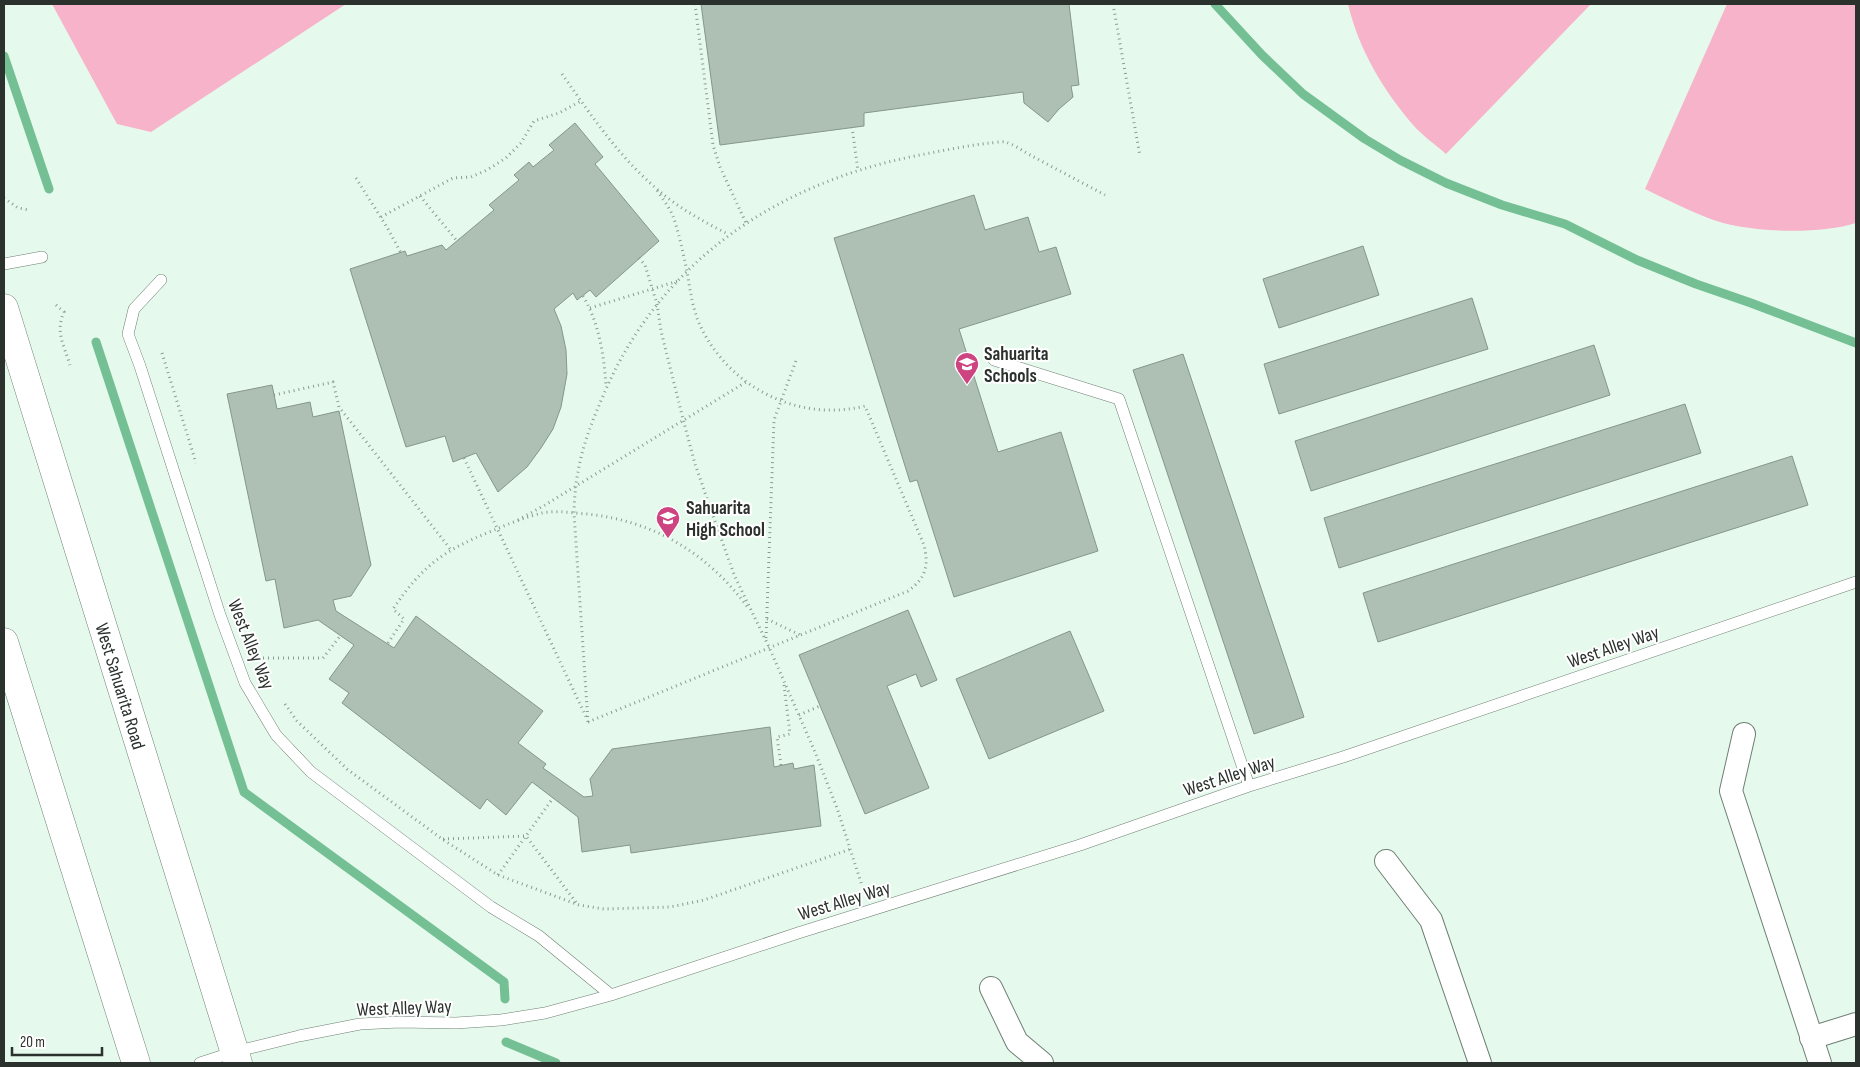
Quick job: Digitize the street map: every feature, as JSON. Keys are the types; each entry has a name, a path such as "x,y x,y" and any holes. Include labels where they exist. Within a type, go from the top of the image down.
{"main road":[{"name":"West Sahuarita Road","path":"4,308 236,1058"},
{"path":"4,642 136,1063"}],"street":[{"path":"1744,734 1731,791 1820,1063"},
{"path":"1386,861 1431,920 1480,1063"},
{"path":"991,988 1017,1042 1042,1063"},
{"path":"1812,1038 1856,1024"}],"lane":[{"path":"4,264 42,257"},
{"name":"West Alley Way","path":"162,280 134,309 128,334 220,615 245,683 276,735 312,772 491,907 539,936 611,995"},
{"path":"994,360 1119,399 1248,786"},
{"name":"West Alley Way","path":"200,1063 236,1058 299,1036 360,1024 399,1022 456,1023 501,1020 545,1013 611,995 1080,845 1248,786 1352,754 1856,582"}],"path":[{"path":"695,4 714,145 720,167 746,222"},
{"path":"1113,4 1140,156"},
{"path":"562,74 595,121 657,190 672,215 687,272 692,302 699,323 722,359 746,382 763,394 780,401 807,409 850,409 864,406 924,545 926,556 926,569 919,583 908,591 588,722"},
{"path":"381,217 454,178 472,177 487,170 506,158 516,148 534,121 560,113 581,100"},
{"path":"852,127 858,171"},
{"path":"588,722 574,513 575,485 580,457 590,425 619,359 635,333 657,304 701,257 728,234 764,210 794,196 858,171 902,158 971,145 1005,142 1106,195"},
{"path":"356,178 401,253"},
{"path":"657,190 728,234"},
{"path":"420,196 457,241"},
{"path":"4,198 18,208 30,210"},
{"path":"639,258 645,265 657,304 661,331 696,464 735,577 769,647 837,808 870,911"},
{"path":"590,308 678,281"},
{"path":"583,296 590,308 605,360 606,388"},
{"path":"56,305 64,312 59,322 59,332 70,365"},
{"path":"162,353 196,465"},
{"path":"766,641 774,420 797,358"},
{"path":"274,395 333,382 340,407 451,550"},
{"path":"388,643 404,619 394,609 408,588 426,568 457,546 528,515 746,382"},
{"path":"464,458 588,722"},
{"path":"498,528 542,513 566,512 607,516 655,530 684,546 714,570 737,592 755,618"},
{"path":"767,618 800,635"},
{"path":"258,658 323,658 341,636"},
{"path":"254,650 261,664"},
{"path":"781,765 777,737 790,734 783,680"},
{"path":"282,700 303,727 347,769 442,839 498,876 579,905 604,909 670,908 704,900 851,849"},
{"path":"799,715 820,706"},
{"path":"498,876 554,798"},
{"path":"442,839 526,836"},
{"path":"526,836 579,905"}],"shaded area":[{"path":"52,4 346,4 151,132 117,124"},
{"path":"1348,4 1591,4 1446,154 1414,126 1382,84 1359,37"},
{"path":"1727,4 1856,4 1856,223 1841,227 1803,231 1742,227 1708,218 1645,189"}],"building":[{"path":"701,4 1069,4 1079,85 1071,86 1073,97 1048,122 1024,103 1023,92 864,113 864,126 720,145"},
{"path":"575,123 603,157 595,164 659,241 596,297 590,290 577,300 573,293 554,309 561,326 566,350 567,374 561,407 553,429 527,467 498,492 476,453 453,462 445,436 406,447 350,269 405,251 407,256 442,245 446,250 494,210 489,205 519,180 514,175 529,162 533,167 554,150 549,145"},
{"path":"974,195 985,230 1028,217 1039,252 1056,247 1071,294 959,329 998,452 1061,432 1098,551 954,597 917,480 910,482 834,238"},
{"path":"1363,246 1379,295 1279,328 1263,279"},
{"path":"1472,298 1488,349 1279,414 1264,364"},
{"path":"1594,345 1610,395 1311,491 1295,441"},
{"path":"1183,354 1304,717 1254,734 1133,370"},
{"path":"272,385 277,409 310,402 313,417 339,411 371,565 351,596 333,600 336,611 394,648 416,616 543,711 518,743 546,764 543,768 584,797 593,796 590,779 612,749 770,727 774,767 793,763 794,769 814,765 821,826 631,853 630,845 582,852 578,817 532,782 506,815 487,799 480,809 342,703 349,693 329,679 354,645 318,620 284,628 275,579 266,581 227,394"},
{"path":"1685,404 1701,453 1339,568 1324,518"},
{"path":"1792,456 1808,505 1378,642 1363,593"},
{"path":"908,610 937,680 921,687 916,674 887,686 929,788 865,814 799,655"},
{"path":"1070,631 1104,711 989,759 956,679"}],"waterway":[{"path":"1215,4 1262,55 1303,94 1365,139 1400,160 1446,183 1502,205 1565,224 1637,260 1696,284 1856,343"},
{"path":"4,56 49,189"},
{"path":"96,342 244,792 504,982 505,999"},
{"path":"506,1042 556,1063"}],"place":[{"name":"Sahuarita Schools","path":"967,385"},
{"name":"Sahuarita High School","path":"668,539"}]}
